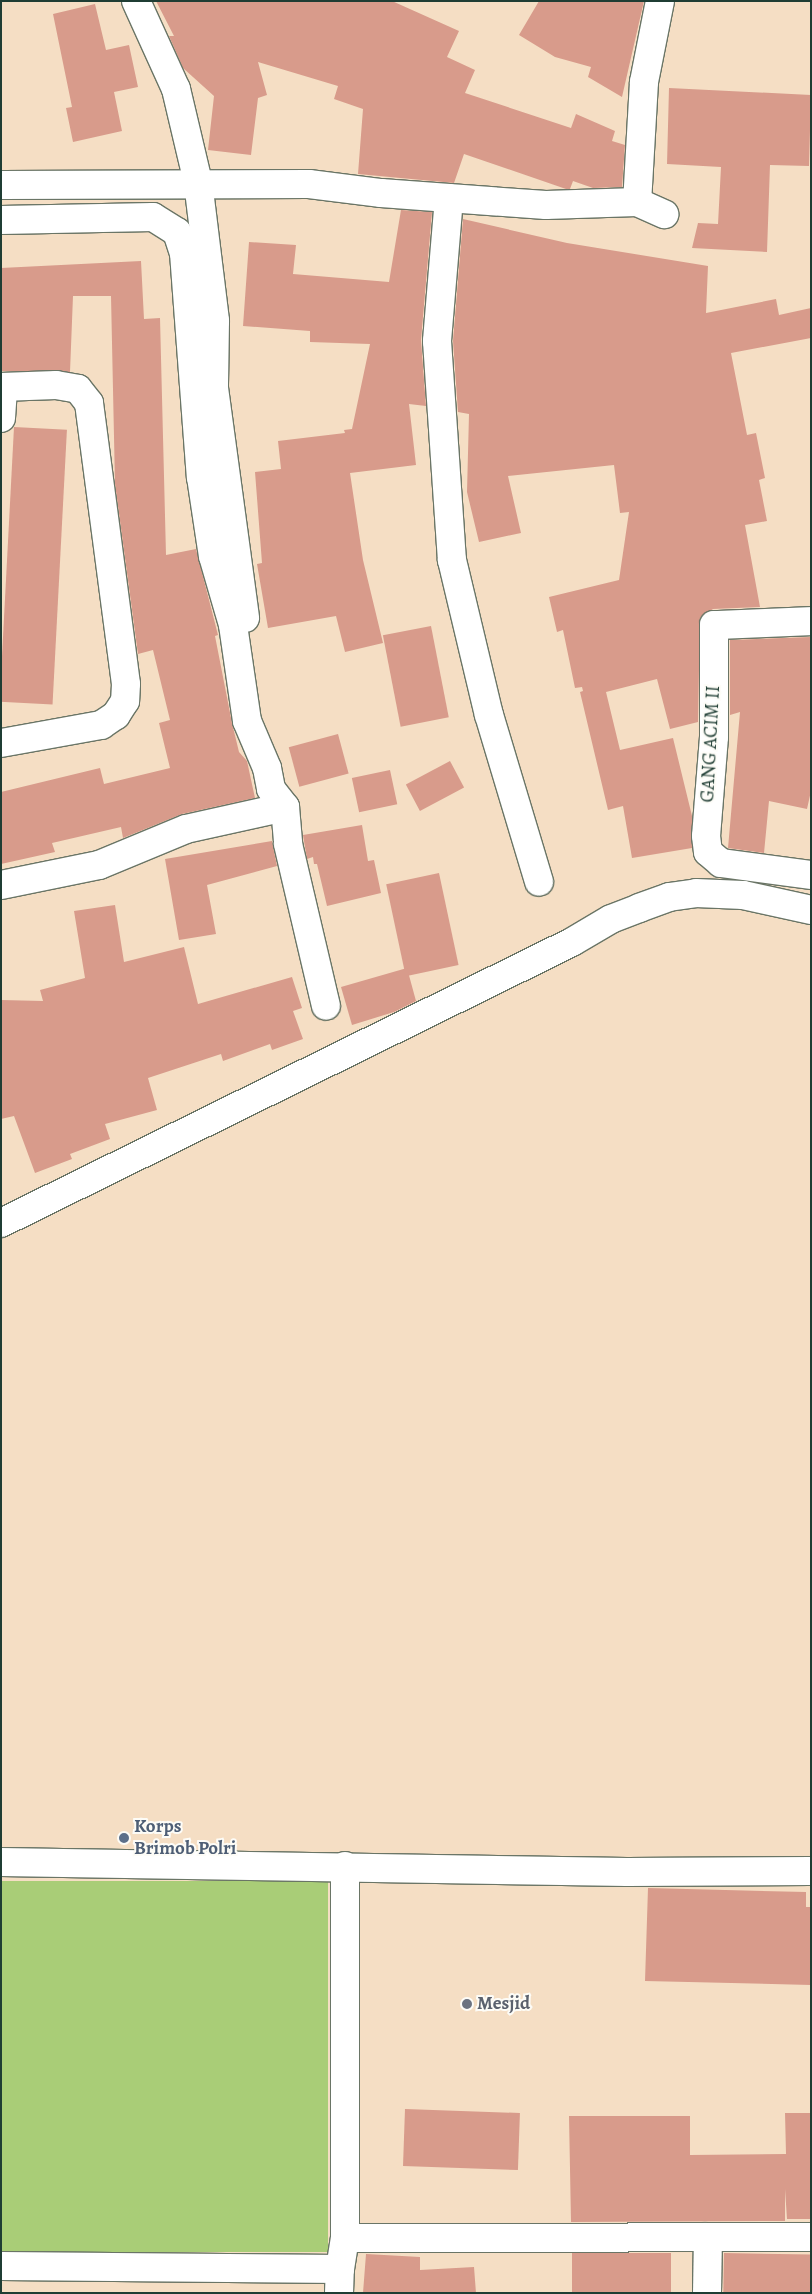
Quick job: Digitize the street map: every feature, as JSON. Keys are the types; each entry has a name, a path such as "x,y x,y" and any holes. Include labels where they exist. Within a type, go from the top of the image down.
{"street":[{"path":"136,1 176,89 198,182 215,321 214,388 248,641"},
{"path":"637,202 644,82 660,1"},
{"path":"1,185 198,182 309,184 449,198 546,205 637,202 664,214"},
{"path":"449,198 437,341 452,560 489,715 539,882"},
{"path":"1,220 154,217 177,232 184,253 201,477 213,556 233,626 247,721 267,768 270,789 284,807 288,844 326,1006"},
{"path":"1,418 2,387 56,385 78,389 89,403 126,684 125,701 116,715 101,725 1,743"},
{"name":"GANG ACIM II","path":"811,621 714,625 714,737 706,836 708,852 721,863 811,875"},
{"path":"1,885 99,865 186,829 284,807"},
{"path":"1,1223 632,910 669,897 696,893 743,895 811,910"},
{"path":"1,1862 627,1872 811,1871"},
{"path":"1,2266 340,2281 344,2238 345,1866"},
{"path":"708,2237 708,2293"},
{"path":"344,2238 811,2237"}],"green space":[{"path":"1,1881 328,1881 328,2252 1,2252"}],"building":[{"path":"156,1 392,1 459,31 447,57 475,70 465,93 571,128 576,114 615,131 612,141 625,145 622,187 593,188 573,181 570,189 566,189 464,154 454,183 358,174 363,109 334,99 338,86 258,62 267,95 258,98 251,155 208,150 214,96 183,68 169,36 174,36"},
{"path":"539,1 644,1 622,97 588,77 591,67 555,57 519,35"},
{"path":"95,4 106,50 129,45 138,87 114,92 122,131 73,142 66,108 72,107 53,14"},
{"path":"669,88 811,95 809,166 770,165 767,252 692,248 698,223 718,224 721,167 667,164"},
{"path":"401,210 432,212 421,340 426,406 409,404 416,465 350,473 363,560 383,643 345,652 336,616 268,628 257,564 262,563 255,472 281,469 278,441 345,433 344,430 352,429 370,344 310,342 310,331 243,326 249,242 296,245 293,274 389,282"},
{"path":"463,219 567,243 708,266 706,313 776,299 779,315 811,308 811,338 731,353 747,435 756,433 765,478 759,480 767,521 745,525 760,607 713,609 700,618 698,722 670,729 657,679 606,692 620,750 673,738 692,816 692,848 632,858 623,806 608,810 580,692 583,691 582,687 575,688 563,630 557,632 549,597 619,580 629,512 620,513 614,465 508,476 521,533 479,542 467,492 469,414 458,412 453,341"},
{"path":"141,261 144,319 160,318 166,555 196,549 218,635 215,636 232,723 239,752 247,761 255,798 182,814 123,838 121,827 52,843 55,852 1,864 1,792 100,768 104,784 170,768 159,723 170,720 153,650 138,654 115,484 111,296 73,296 70,372 1,371 1,268"},
{"path":"14,427 67,430 53,704 1,702"},
{"path":"431,626 449,717 401,727 383,635"},
{"path":"811,637 811,791 807,809 769,801 764,853 728,848 740,712 730,715 730,640"},
{"path":"338,734 349,774 299,787 289,747"},
{"path":"450,761 464,787 420,811 406,784"},
{"path":"390,770 397,804 359,812 352,778"},
{"path":"362,825 368,861 374,860 381,893 327,906 317,864 314,864 313,857 307,859 303,835"},
{"path":"272,841 277,866 207,885 216,934 179,940 165,859"},
{"path":"439,873 459,965 406,976 386,884"},
{"path":"115,905 124,962 184,947 198,1004 292,977 302,1008 293,1011 303,1039 272,1050 270,1044 223,1061 221,1054 148,1078 157,1110 105,1124 110,1139 70,1154 72,1159 35,1173 14,1116 1,1119 1,1000 43,1001 40,990 85,978 74,911"},
{"path":"407,968 416,1001 394,1012 352,1025 341,987"},
{"path":"648,1888 806,1892 806,1907 811,1907 811,1985 645,1981"},
{"path":"405,2109 520,2113 518,2170 403,2166"},
{"path":"785,2113 811,2113 811,2219 787,2219 785,2189 785,2221 571,2222 569,2116 690,2116 690,2155 786,2154"},
{"path":"572,2253 671,2253 671,2293 572,2293"},
{"path":"724,2253 811,2255 810,2293 723,2293"},
{"path":"366,2254 420,2257 420,2270 474,2267 476,2293 363,2293"}],"place":[{"name":"Korps Brimob Polri","path":"124,1838"},
{"name":"Mesjid","path":"467,2004"}]}
